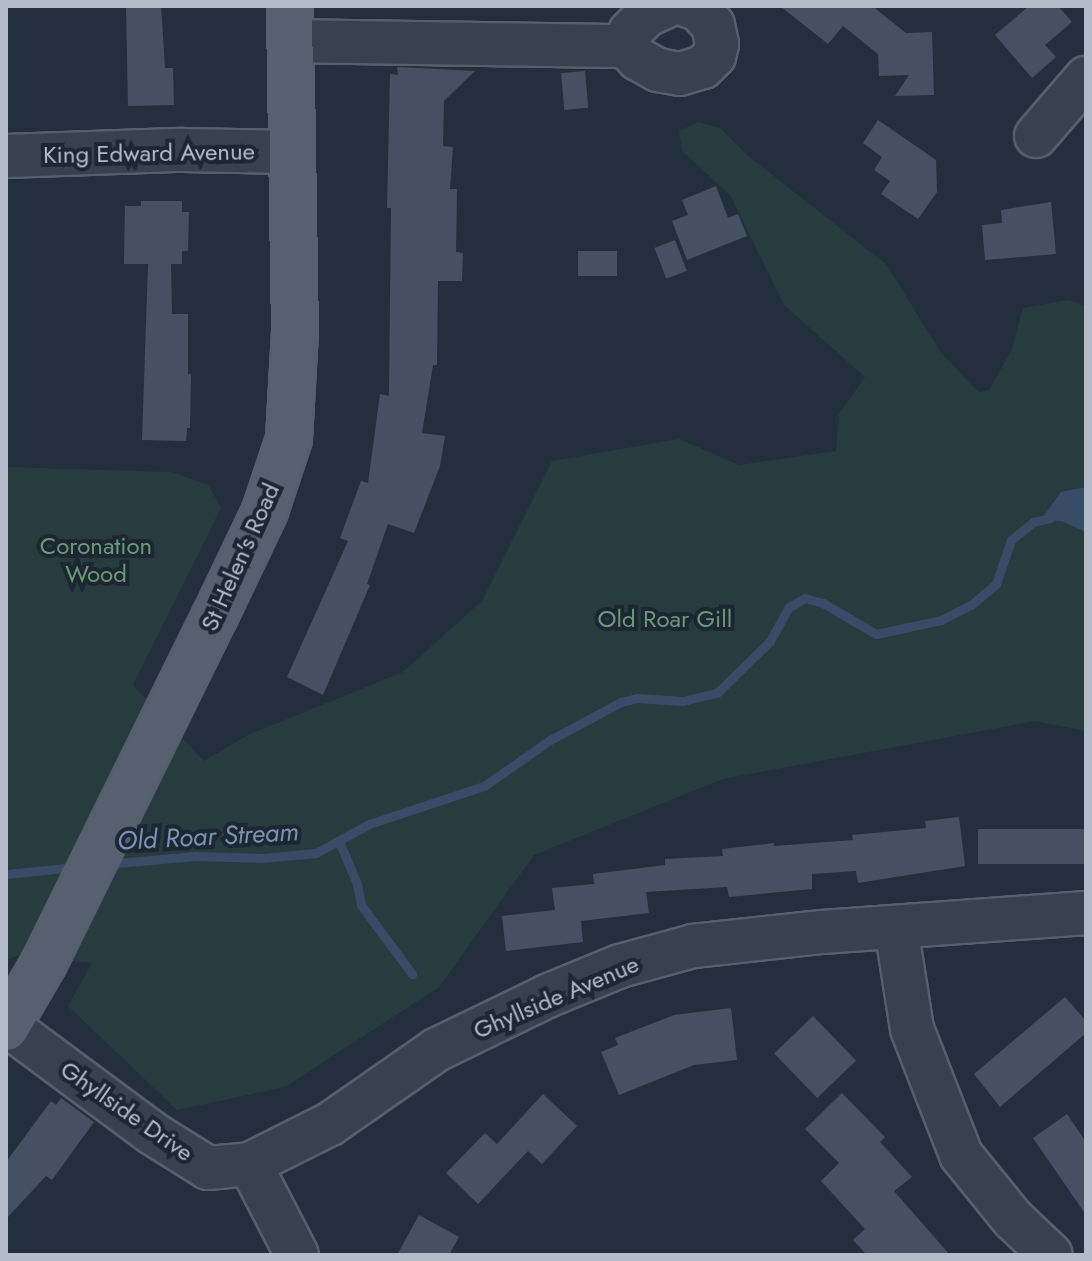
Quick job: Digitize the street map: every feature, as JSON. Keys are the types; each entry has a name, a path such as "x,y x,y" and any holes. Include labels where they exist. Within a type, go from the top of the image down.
{"main road":[{"name":"St Helen's Road","path":"7,1027 44,963 265,511 289,439 295,333 290,23"}],"street":[{"path":"667,6 647,15 630,32 626,46 638,59 658,70 680,74 703,67 714,56 717,44 713,25 698,9 688,6"},
{"name":"St Helen's Road","path":"290,23 626,46"},
{"path":"1060,127 1086,78"},
{"name":"King Edward Avenue","path":"6,156 182,150 291,152"},
{"name":"Ghyllside Avenue","path":"250,1164 330,1124 436,1050 547,996 620,966 693,946 1086,913"},
{"path":"896,927 912,1029 961,1155 1013,1219 1051,1255"},
{"name":"Ghyllside Drive","path":"7,1027 152,1133 208,1168 250,1164"},
{"path":"250,1164 297,1255"}],"green space":[{"name":"Old Roar Gill","path":"698,122 720,128 747,155 887,265 941,353 979,392 989,390 1012,349 1023,308 1068,300 1086,306 1086,731 1035,721 723,779 534,855 439,987 285,1087 177,1110 68,1006 92,963 17,956 6,960 6,467 172,472 208,485 221,508 133,685 204,761 250,734 403,672 482,601 552,461 679,439 739,465 836,451 839,414 865,377 784,305 730,195 682,151 679,131"}],"water":[{"path":"1086,487 1086,532 1061,521 1041,520 1061,492"}],"building":[{"path":"126,6 161,6 165,68 173,68 174,105 128,106"},
{"path":"780,6 872,6 906,33 932,32 934,95 895,96 909,75 879,76 878,54 843,26 828,44"},
{"path":"1029,6 1058,6 1072,22 1045,45 1056,57 1032,78 995,35"},
{"path":"397,67 475,71 444,101 443,146 453,147 450,189 457,189 456,252 463,253 462,281 438,281 437,365 433,365 422,433 445,436 440,466 414,533 388,524 367,584 370,585 323,695 287,677 348,541 340,538 361,481 368,483 380,394 389,396 391,208 387,208 390,74 398,75"},
{"path":"585,71 588,108 564,110 561,73"},
{"path":"878,120 936,160 937,192 918,219 881,194 890,181 874,170 882,157 863,143"},
{"path":"716,186 728,218 738,214 747,236 687,260 672,221 688,215 682,200"},
{"path":"141,201 182,201 182,212 189,212 188,251 182,251 182,264 171,264 172,314 188,314 188,374 191,374 190,428 187,428 186,441 142,440 148,264 124,264 125,206 141,206"},
{"path":"1051,202 1056,254 985,260 982,225 1002,223 1001,210"},
{"path":"675,240 687,271 666,279 654,248"},
{"path":"578,251 617,251 617,276 578,276"},
{"path":"959,817 965,866 858,883 856,871 812,874 812,889 729,897 727,887 646,892 649,913 581,921 583,942 506,951 502,916 555,910 552,888 594,884 593,874 665,865 665,859 723,856 722,849 774,843 774,846 853,840 852,835 926,828 925,821"},
{"path":"978,829 1086,829 1086,864 978,864"},
{"path":"1065,997 1086,1021 1086,1033 1000,1107 974,1074"},
{"path":"731,1008 737,1060 694,1065 619,1095 601,1052 618,1045 615,1038 674,1015"},
{"path":"813,1016 856,1061 817,1098 774,1054"},
{"path":"842,1093 885,1137 880,1142 912,1177 894,1191 950,1255 867,1255 853,1240 865,1229 821,1181 839,1163 805,1129"},
{"path":"543,1094 577,1126 542,1164 528,1151 478,1204 446,1173 485,1133 497,1144"},
{"path":"61,1098 94,1122 52,1180 46,1176 6,1219 6,1162 51,1101 56,1105"},
{"path":"1067,1114 1086,1142 1086,1215 1033,1138"},
{"path":"419,1215 459,1237 449,1255 397,1255"}],"waterway":[{"name":"Old Roar Stream","path":"107,864 195,856 262,858 316,853 369,824 484,786 550,740 621,702 637,698 683,701 718,692 770,641 789,607 805,598 823,603 876,634 941,620 971,605 996,584 1011,540 1033,522 1051,518"},
{"path":"339,841 357,884 361,905 412,974"},
{"name":"Old Roar Stream","path":"6,874 76,867"}],"park label":[{"name":"Coronation Wood","path":"96,560"}]}
